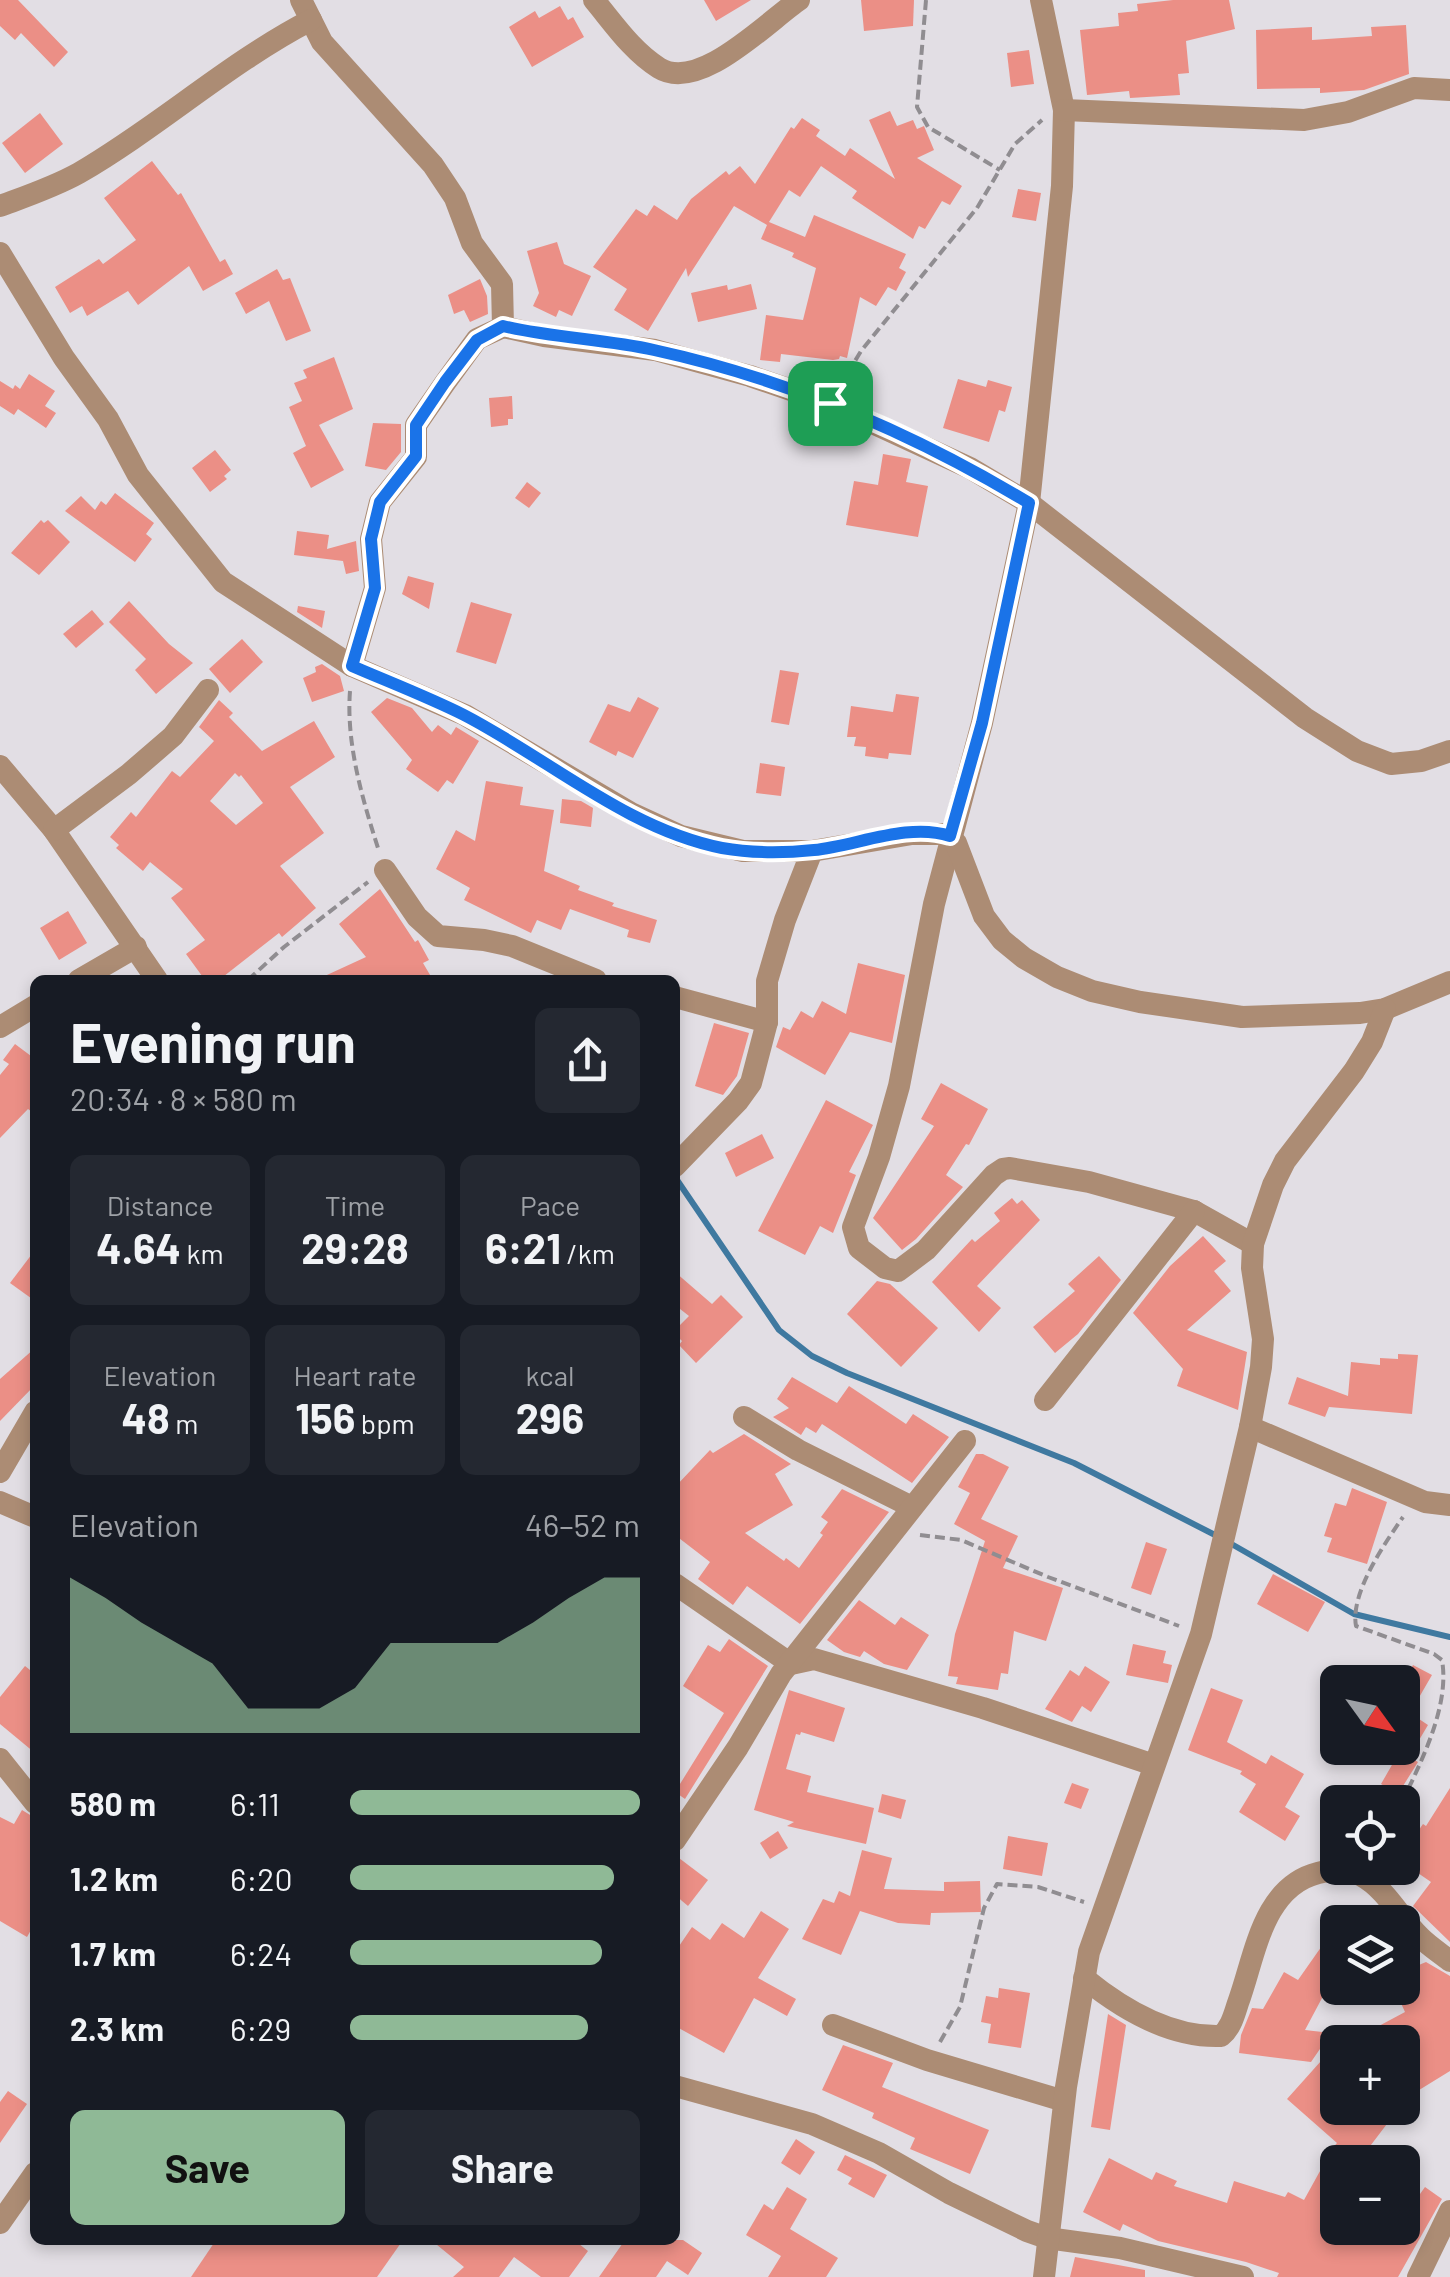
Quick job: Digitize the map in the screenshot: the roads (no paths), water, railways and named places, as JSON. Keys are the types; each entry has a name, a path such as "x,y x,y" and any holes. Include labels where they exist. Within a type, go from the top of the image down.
{"street":[{"path":"594,0 635,49 663,71 690,74 715,63 799,0"},
{"path":"1041,0 1064,110 1062,186 1029,503 982,723 950,836 899,1086 879,1157 853,1227 859,1248 885,1268 898,1271 908,1266 1002,1169 1089,1182 1194,1211 1253,1244"},
{"path":"0,206 78,174 148,130 306,10 322,42 433,165 456,198 472,243 502,284 503,326"},
{"path":"1064,110 1304,120 1348,112 1414,88 1450,90"},
{"path":"0,253 64,358 108,419 138,475 223,582 352,666 464,715 596,794 681,836 742,850 812,851 912,834 950,836 961,853 984,916 1002,940 1056,977 1092,991 1140,1002 1242,1017 1360,1013 1385,1009 1450,982"},
{"path":"352,666 375,588 371,539 380,502 416,456 416,425 445,382 477,340 503,326 544,336 655,350 830,403 970,468 1029,503 1305,718 1356,751 1391,764 1422,761 1450,751"},
{"path":"54,830 173,736 208,690"},
{"path":"0,766 54,830 154,975"},
{"path":"680,1160 738,1102 751,1083 767,1022 767,981 812,851"},
{"path":"385,870 417,917 438,936 512,946 584,975"},
{"path":"87,975 136,948"},
{"path":"680,998 767,1022"},
{"path":"0,1027 30,1009"},
{"path":"1044,2277 1064,2102 1084,1978 1100,1921 1201,1634 1262,1368 1263,1339 1252,1268 1253,1244 1272,1185 1285,1161 1354,1071 1372,1042 1385,1009"},
{"path":"1045,1400 1194,1211"},
{"path":"744,1416 798,1450 912,1506"},
{"path":"0,1472 30,1421"},
{"path":"1250,1427 1417,1498 1450,1505"},
{"path":"680,1833 738,1748 781,1674 965,1440"},
{"path":"0,1502 30,1515"},
{"path":"680,1587 791,1664 814,1660 983,1708 1154,1765"},
{"path":"0,1759 30,1799"},
{"path":"0,1794 30,1800"},
{"path":"1084,1978 1132,2012 1196,2036 1221,2036 1232,2022 1261,1932 1276,1899 1295,1882 1336,1869 1357,1873 1372,1882 1420,1938 1450,1961"},
{"path":"833,2025 927,2060 1064,2102"},
{"path":"680,2087 812,2124 879,2153 1003,2222 1047,2238 1120,2248 1243,2277"},
{"path":"0,2223 30,2180"},
{"path":"1418,2277 1450,2211"}],"waterway":[{"path":"680,1184 779,1330 812,1356 1074,1463 1217,1536"},
{"path":"1228,1542 1354,1614 1450,1637"}]}
